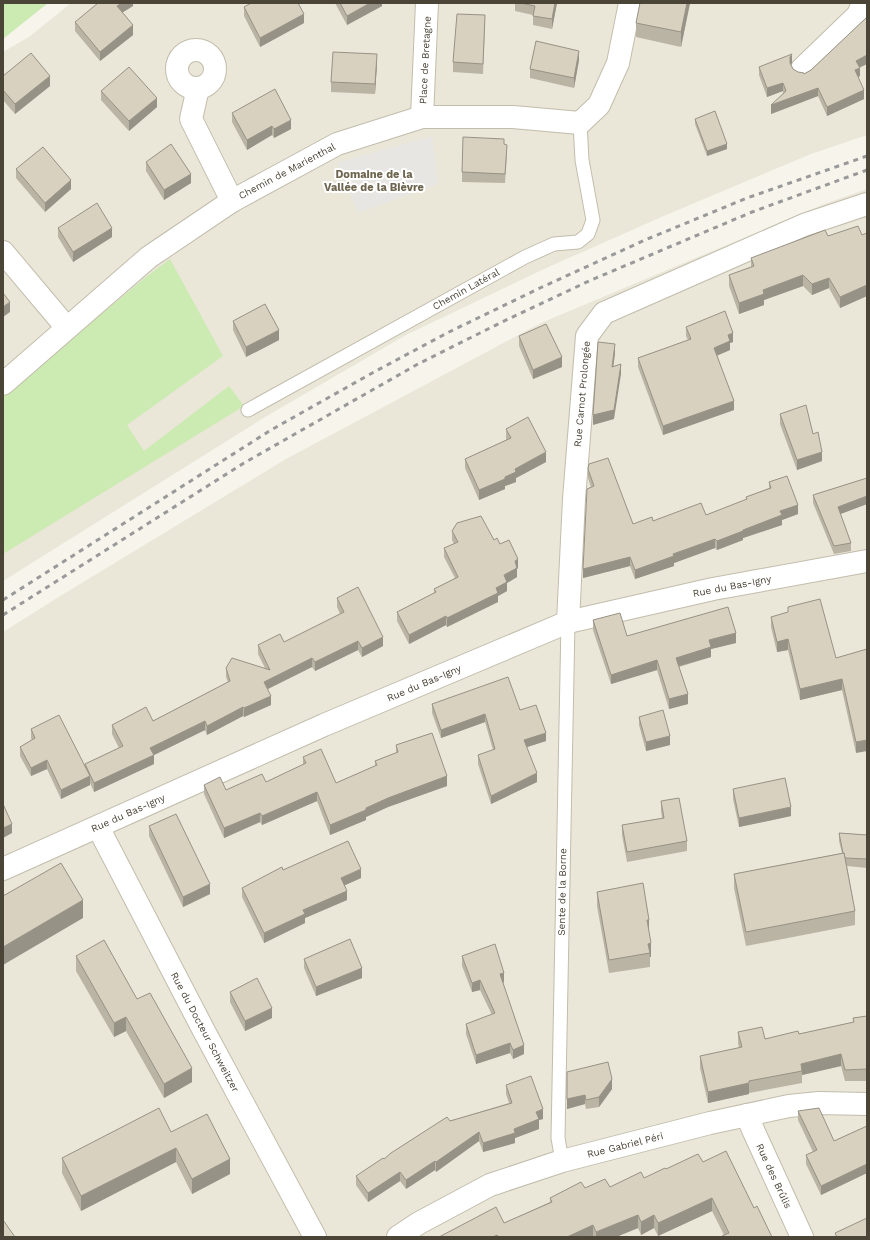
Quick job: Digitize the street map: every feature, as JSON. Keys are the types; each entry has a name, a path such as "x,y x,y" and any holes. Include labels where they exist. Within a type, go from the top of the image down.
{"street":[{"name":"Place de Bretagne","path":"422,117 427,3"},
{"path":"580,123 599,106 618,63 630,3"},
{"path":"802,69 858,15 863,3"},
{"path":"198,88 191,119 232,201"},
{"name":"Chemin de Marienthal","path":"3,384 150,257 232,201 337,144 422,117 513,117 580,123"},
{"name":"Rue Carnot Prolongée","path":"568,622 574,498 587,336 604,313 804,225 867,204"},
{"path":"3,252 68,328"},
{"name":"Rue du Bas-Igny","path":"3,870 324,725 568,622 713,589 867,561"},
{"name":"Rue du Docteur Schweitzer","path":"98,827 208,1038 315,1237"},
{"name":"Rue Gabriel Péri","path":"398,1237 420,1223 490,1185 562,1161 789,1106 819,1103 867,1104"},
{"name":"Rue des Brûlis","path":"747,1115 802,1237"}],"lane":[{"name":"Chemin Latéral","path":"248,410 525,257 554,244 578,242 588,234 593,220 582,160 580,123"},
{"name":"Sente de la Borne","path":"562,1161 558,1138 568,622"}],"shaded area":[{"path":"71,3 867,3 867,135 811,154 666,215 544,269 406,335 265,417 3,581 3,52 29,37"},
{"path":"432,136 438,184 358,213 337,163"},
{"path":"867,189 867,1237 3,1237 3,632 286,459 541,323 824,204"}],"green space":[{"path":"3,3 48,3 3,39"},
{"path":"170,259 223,356 127,425 144,451 229,386 244,406 3,554 3,396 146,277"}],"building":[{"path":"98,3 122,3 117,6 133,25 100,52 75,22"},
{"path":"251,3 298,3 304,14 260,38 244,7"},
{"path":"340,3 370,3 347,16"},
{"path":"521,3 555,3 552,19 533,16 535,6"},
{"path":"640,3 687,3 681,32 636,23"},
{"path":"457,14 485,15 483,64 453,62"},
{"path":"867,17 867,55 856,61 860,68 855,70 864,90 827,107 818,88 771,105 786,91 783,83 767,88 759,67 792,54 790,57 790,63 793,69 804,74 811,70"},
{"path":"536,41 579,51 574,78 530,69"},
{"path":"333,52 377,54 375,84 331,82"},
{"path":"31,53 50,76 15,104 3,90 3,76"},
{"path":"129,67 157,98 129,121 101,91"},
{"path":"275,89 291,120 274,129 272,126 247,140 232,113"},
{"path":"715,111 727,144 707,151 695,119"},
{"path":"463,137 504,139 504,144 507,145 505,174 462,172"},
{"path":"171,144 191,174 164,190 146,162"},
{"path":"43,147 71,180 45,203 16,169"},
{"path":"97,203 112,228 73,252 58,228"},
{"path":"858,226 862,235 867,233 867,285 840,297 829,278 812,284 803,275 763,290 764,294 739,303 729,275 754,266 751,258 825,230 828,236"},
{"path":"3,293 10,302 3,307"},
{"path":"265,304 279,330 246,347 233,321"},
{"path":"725,311 733,333 728,335 730,341 714,348 734,401 663,426 638,358 691,339 686,327"},
{"path":"546,324 562,357 533,370 519,336"},
{"path":"598,342 615,344 612,367 621,364 614,410 593,415"},
{"path":"806,405 813,434 818,432 822,452 797,460 780,414"},
{"path":"528,417 546,452 515,469 516,472 505,477 505,479 479,490 465,459 511,438 506,429"},
{"path":"608,458 633,524 652,517 653,521 701,503 706,515 747,499 746,497 771,488 769,482 787,476 798,505 780,511 782,515 743,531 717,541 715,539 673,554 674,556 635,570 630,557 583,569 587,489 594,486 588,469 589,464"},
{"path":"867,478 867,496 838,507 851,543 834,546 813,495"},
{"path":"481,516 494,540 497,538 500,544 509,540 518,559 515,561 517,568 504,575 507,582 496,588 498,593 447,618 446,616 409,635 397,612 436,592 434,589 458,577 444,548 458,542 452,531 457,523"},
{"path":"358,587 383,637 362,648 358,641 315,662 312,658 264,682 271,696 244,708 243,707 207,726 205,721 150,748 154,755 94,783 85,764 123,746 112,725 146,707 153,721 230,681 226,668 232,658 270,670 258,645 280,634 284,642 344,612 337,598"},
{"path":"820,599 836,658 867,649 867,740 856,742 842,679 800,689 788,639 777,642 771,617 788,612 788,607"},
{"path":"728,607 736,633 709,640 711,647 676,658 688,694 669,699 657,660 611,675 593,620 620,613 627,636"},
{"path":"508,677 520,710 536,705 546,733 524,740 537,773 491,796 478,755 495,749 485,714 441,730 432,704"},
{"path":"663,710 670,736 646,742 639,717"},
{"path":"59,715 90,776 61,790 47,760 31,768 20,747 35,738 31,729"},
{"path":"432,733 447,776 388,798 366,808 366,810 330,825 317,792 262,816 260,813 224,828 204,785 220,777 226,790 262,774 266,782 306,763 303,757 321,749 336,783 377,765 375,761 398,752 396,745"},
{"path":"785,778 791,807 739,818 733,789"},
{"path":"679,798 687,841 627,852 622,825 664,818 661,801"},
{"path":"3,804 12,824 3,828"},
{"path":"176,814 210,884 183,897 149,826"},
{"path":"839,833 867,835 867,859 845,858"},
{"path":"348,841 361,869 341,878 347,891 303,910 305,914 264,933 242,888 282,867 283,870"},
{"path":"844,853 855,911 746,932 734,874"},
{"path":"61,863 83,900 3,947 3,896"},
{"path":"643,883 649,920 647,920 651,943 648,944 650,953 609,960 597,892"},
{"path":"350,939 362,968 316,987 304,959"},
{"path":"104,940 137,999 150,993 192,1068 164,1084 126,1017 114,1023 76,956"},
{"path":"495,944 504,973 500,974 524,1045 513,1050 510,1043 476,1055 466,1024 495,1013 480,980 472,983 462,956"},
{"path":"257,978 272,1008 245,1021 230,992"},
{"path":"867,1016 867,1069 845,1070 841,1054 801,1064 802,1071 749,1081 749,1083 708,1092 700,1056 742,1047 738,1032 762,1027 765,1039 798,1031 799,1034 854,1022 853,1018"},
{"path":"608,1062 612,1079 599,1097 586,1100 585,1095 567,1099 567,1072"},
{"path":"531,1076 543,1109 536,1112 539,1119 514,1129 515,1133 483,1143 479,1132 436,1162 435,1161 406,1180 400,1172 368,1193 356,1176 447,1117 450,1121 512,1103 506,1085"},
{"path":"159,1108 171,1132 207,1114 230,1159 192,1179 176,1148 81,1196 62,1158"},
{"path":"819,1108 834,1141 867,1126 867,1164 821,1186 806,1155 817,1150 798,1111"},
{"path":"726,1151 754,1208 757,1206 772,1237 723,1237 722,1236 729,1233 712,1198 658,1223 654,1215 641,1222 638,1215 596,1232 593,1225 567,1237 498,1237 497,1235 493,1237 439,1237 496,1207 504,1223 552,1202 550,1198 581,1182 585,1188 605,1179 610,1187 641,1172 644,1178 698,1154 703,1162"},
{"path":"867,1218 867,1237 837,1237 835,1233"},
{"path":"3,1220 15,1237 3,1237"}],"railway":[{"path":"3,600 271,430 449,332 645,240 747,198 867,156"},
{"path":"3,615 244,463 418,364 589,281 752,212 867,170"}],"district":[{"name":"Domaine de la Vallée de la Bièvre","path":"374,180"}]}
